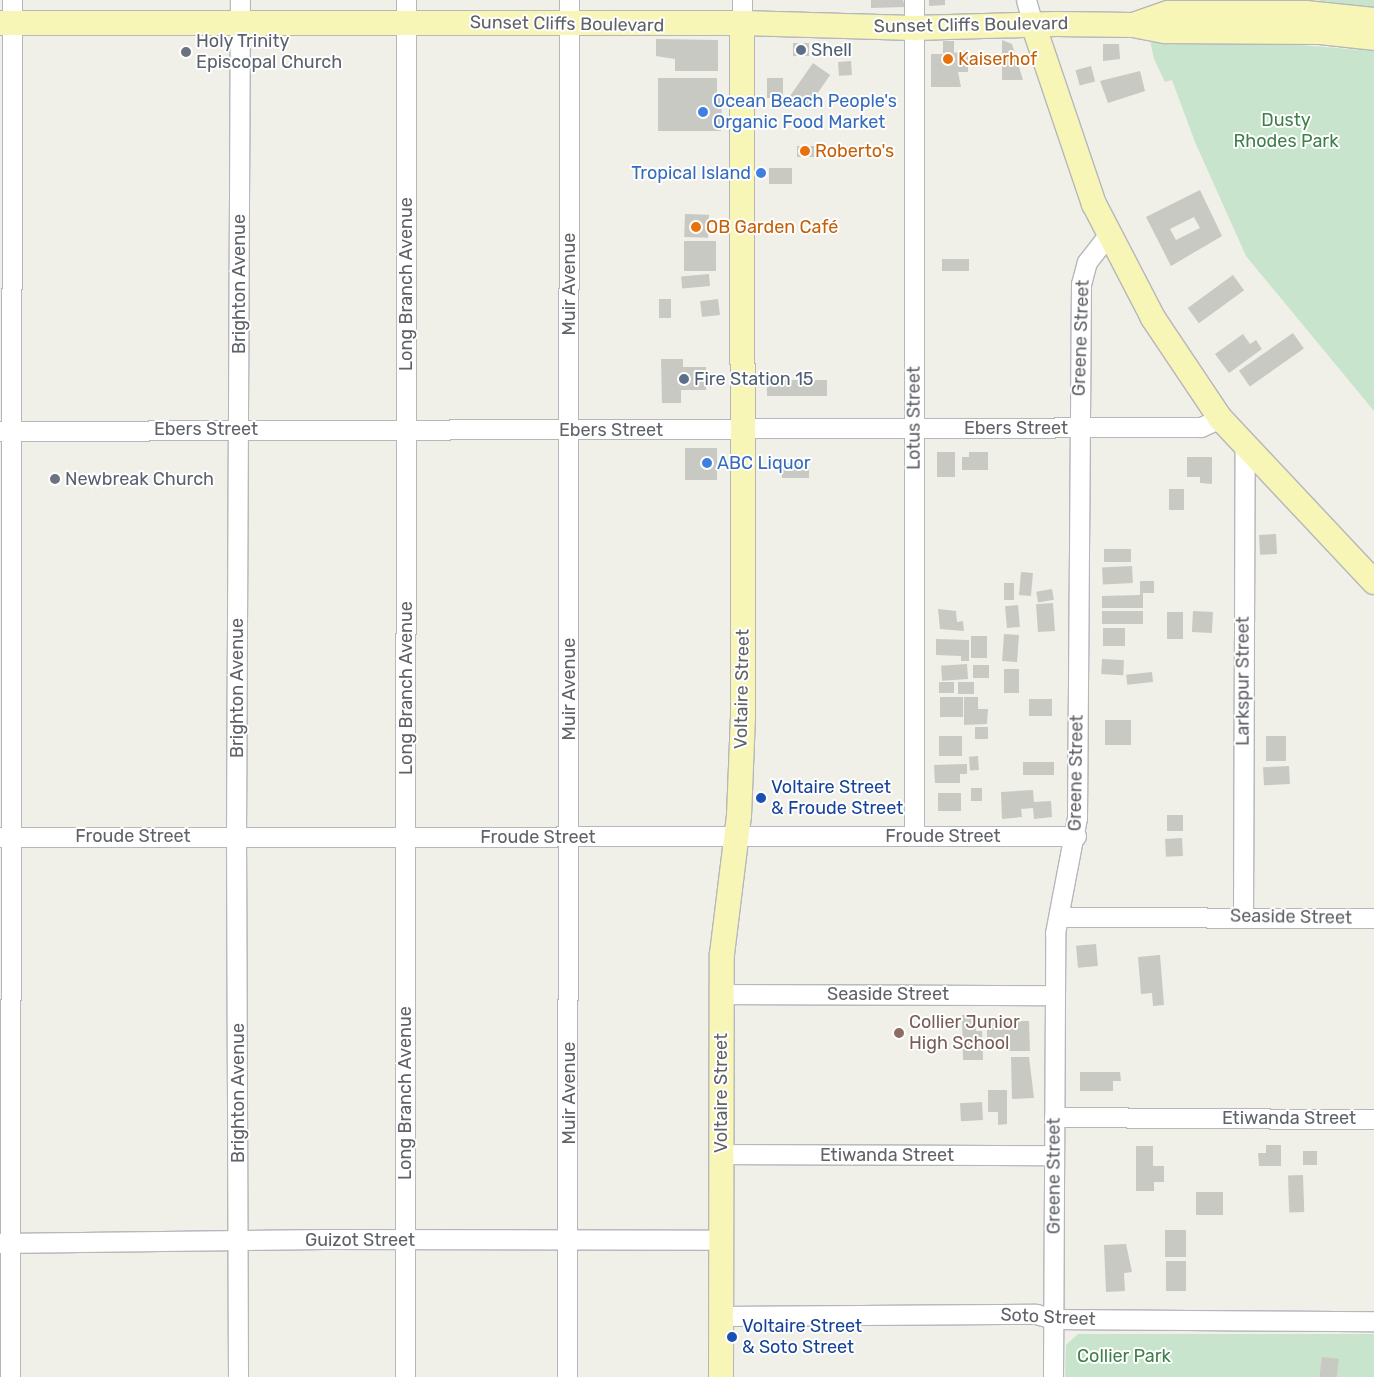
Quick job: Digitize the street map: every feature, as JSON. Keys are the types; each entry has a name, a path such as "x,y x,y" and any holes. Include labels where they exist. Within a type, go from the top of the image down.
{"main road":[{"name":"Sunset Cliffs Boulevard","path":"8,15 240,11 742,11 914,28 1034,24 1133,25 1165,31 1291,31 1374,38"},
{"name":"Voltaire Street","path":"720,1377 724,929 737,835 743,718 742,11"},
{"name":"Sunset Cliffs Boulevard","path":"1133,25 1168,12 1306,14 1374,20"},
{"path":"1034,24 1082,172 1108,235 1167,342 1220,418 1374,582"}],"street":[{"name":"Lotus Street","path":"914,0 914,836"},
{"path":"1026,0 1034,24"},
{"name":"Brighton Avenue","path":"238,1377 236,837 240,11"},
{"name":"Long Branch Avenue","path":"405,1377 406,11"},
{"name":"Muir Avenue","path":"567,1377 570,430 569,12"},
{"path":"8,15 4,837 5,1243 10,1377"},
{"name":"Greene Street","path":"1053,1377 1054,995 1059,917 1076,836 1078,428 1082,277 1091,255 1108,235"},
{"name":"Ebers Street","path":"5,431 1201,427 1220,418"},
{"name":"Larkspur Street","path":"1243,917 1245,446"},
{"name":"Froude Street","path":"4,837 1076,836"},
{"name":"Seaside Street","path":"1059,917 1374,918"},
{"name":"Seaside Street","path":"722,994 1054,995"},
{"name":"Etiwanda Street","path":"1054,1117 1374,1119"},
{"name":"Etiwanda Street","path":"721,1154 1054,1155"},
{"name":"Guizot Street","path":"5,1243 568,1239 721,1240"},
{"name":"Soto Street","path":"721,1316 1036,1314 1053,1319 1374,1321"}],"green space":[{"path":"1315,0 1374,0 1374,8"},
{"name":"Dusty Rhodes Park","path":"1150,40 1265,42 1374,51 1374,411 1246,256 1195,142 1172,80 1165,82 1154,59"},
{"name":"Collier Park","path":"1078,1334 1374,1334 1374,1377 1065,1377 1066,1345"}],"building":[{"path":"871,0 903,0 905,7 871,8"},
{"path":"929,0 945,0 945,5 929,6"},
{"path":"656,39 718,40 718,71 675,71 675,59 656,56"},
{"path":"1002,40 1012,44 1023,80 1002,80"},
{"path":"943,41 954,41 954,53 968,50 968,72 958,72 961,87 931,87 931,54 943,54"},
{"path":"793,43 809,43 809,56 793,56"},
{"path":"1103,44 1119,44 1120,59 1103,61"},
{"path":"851,61 852,75 839,76 838,62"},
{"path":"813,63 830,75 806,109 789,97"},
{"path":"1091,66 1095,81 1080,86 1076,70"},
{"path":"1140,71 1145,91 1108,103 1100,81"},
{"path":"658,78 717,78 717,93 722,93 721,131 658,131"},
{"path":"767,78 783,78 783,98 767,98"},
{"name":"Roberto's","path":"797,146 814,146 814,157 797,157"},
{"path":"769,168 792,168 792,184 769,184"},
{"path":"1200,190 1222,236 1171,266 1146,217","holes":["1194,217 1200,228 1176,240 1170,229"]},
{"path":"685,214 709,215 708,238 684,237"},
{"path":"684,241 716,241 716,271 684,271"},
{"path":"942,259 969,259 969,271 942,271"},
{"path":"709,274 710,286 682,288 681,276"},
{"path":"1233,275 1244,290 1199,323 1188,308"},
{"path":"659,299 671,299 671,318 659,318"},
{"path":"718,299 720,315 702,317 700,301"},
{"path":"1293,333 1304,349 1250,386 1239,371"},
{"path":"1243,334 1250,344 1256,340 1262,349 1229,373 1215,354"},
{"name":"Fire Station 15","path":"661,359 683,359 683,367 706,367 706,390 681,390 681,403 662,403"},
{"path":"767,380 827,380 827,396 767,396"},
{"path":"685,448 717,448 717,480 685,480"},
{"path":"937,452 955,452 955,477 937,477"},
{"path":"969,452 988,452 988,470 962,470 962,457 969,457"},
{"path":"1187,457 1212,457 1212,484 1200,483 1200,477 1187,477"},
{"path":"782,463 809,463 809,478 782,478"},
{"path":"1169,489 1184,489 1184,510 1169,510"},
{"path":"1276,534 1277,554 1260,555 1259,535"},
{"path":"1104,549 1131,549 1131,562 1104,562"},
{"path":"1132,566 1133,583 1103,585 1102,568"},
{"path":"1021,572 1033,573 1031,596 1019,595"},
{"path":"1140,581 1154,581 1154,593 1143,593 1143,608 1102,608 1102,596 1140,595"},
{"path":"1004,583 1014,583 1014,600 1004,600"},
{"path":"1052,589 1054,600 1038,603 1036,592"},
{"path":"1053,603 1055,631 1038,632 1036,604"},
{"path":"1018,605 1020,627 1007,628 1005,606"},
{"path":"938,609 956,611 957,622 963,621 964,631 940,629"},
{"path":"1102,611 1143,611 1143,624 1102,624"},
{"path":"1193,611 1213,612 1212,633 1192,632"},
{"path":"1167,612 1183,612 1183,639 1167,639"},
{"path":"1103,628 1125,628 1125,646 1103,646"},
{"path":"1004,634 1019,635 1017,662 1002,661"},
{"path":"971,636 987,636 987,658 971,658"},
{"path":"936,639 969,640 969,661 961,661 961,656 936,655"},
{"path":"1102,659 1124,660 1123,675 1101,674"},
{"path":"967,664 968,679 942,681 941,666"},
{"path":"973,665 989,665 989,678 973,678"},
{"path":"1004,669 1019,669 1019,693 1004,693"},
{"path":"1152,672 1153,682 1127,685 1126,675"},
{"path":"939,682 954,682 954,693 939,693"},
{"path":"958,682 974,682 974,694 958,694"},
{"path":"940,697 963,697 963,717 940,717"},
{"path":"964,697 978,697 978,709 988,709 987,724 964,725"},
{"path":"1029,699 1052,699 1052,716 1029,716"},
{"path":"1105,720 1131,720 1131,745 1105,745"},
{"path":"975,727 988,727 988,739 975,739"},
{"path":"939,736 962,736 962,756 939,756"},
{"path":"1266,736 1286,736 1286,761 1266,761"},
{"path":"978,756 979,770 970,771 969,757"},
{"path":"1023,762 1054,762 1054,775 1023,775"},
{"path":"967,764 967,774 960,774 960,783 935,783 934,765"},
{"path":"1289,766 1290,784 1264,785 1263,767"},
{"path":"971,788 982,788 982,801 971,801"},
{"path":"1033,790 1034,802 1051,801 1052,817 1034,819 1033,808 1021,809 1022,817 1002,819 1001,792"},
{"path":"938,793 961,793 961,811 938,811"},
{"path":"1167,815 1183,815 1183,831 1167,831"},
{"path":"1182,838 1183,856 1166,857 1165,839"},
{"path":"1096,944 1098,966 1078,968 1076,946"},
{"path":"1160,955 1164,1005 1153,1006 1152,993 1141,994 1138,957"},
{"path":"962,1015 975,1015 976,1031 982,1031 983,1060 963,1060"},
{"path":"987,1021 1029,1021 1030,1051 1005,1051 1005,1044 987,1044"},
{"path":"1011,1057 1029,1057 1034,1098 1012,1099"},
{"path":"1080,1072 1120,1072 1121,1081 1113,1081 1113,1091 1080,1091"},
{"path":"988,1090 1007,1090 1007,1124 998,1125 998,1112 988,1112"},
{"path":"982,1102 983,1120 961,1121 960,1103"},
{"path":"1266,1145 1281,1145 1281,1166 1259,1166 1258,1153 1266,1153"},
{"path":"1136,1146 1153,1146 1153,1166 1164,1166 1164,1182 1154,1182 1154,1191 1136,1191"},
{"path":"1303,1151 1317,1151 1317,1165 1303,1165"},
{"path":"1303,1175 1304,1212 1289,1213 1288,1176"},
{"path":"1196,1192 1223,1192 1223,1215 1196,1215"},
{"path":"1165,1230 1186,1230 1186,1257 1165,1257"},
{"path":"1126,1244 1132,1272 1124,1273 1125,1291 1106,1292 1104,1245"},
{"path":"1166,1261 1186,1261 1186,1291 1166,1291"},
{"path":"1322,1357 1339,1359 1337,1377 1320,1377"}],"place":[{"name":"Shell","path":"801,50"},
{"name":"Holy Trinity Episcopal Church","path":"186,52"},
{"name":"Kaiserhof","path":"948,59"},
{"name":"Ocean Beach People's Organic Food Market","path":"703,112"},
{"name":"Roberto's","path":"805,151"},
{"name":"Tropical Island","path":"761,173"},
{"name":"OB Garden Café","path":"696,227"},
{"name":"Fire Station 15","path":"684,379"},
{"name":"ABC Liquor","path":"707,463"},
{"name":"Newbreak Church","path":"55,479"},
{"name":"Voltaire Street & Froude Street","path":"761,798"},
{"name":"Collier Junior High School","path":"899,1033"},
{"name":"Voltaire Street & Soto Street","path":"732,1337"}]}
